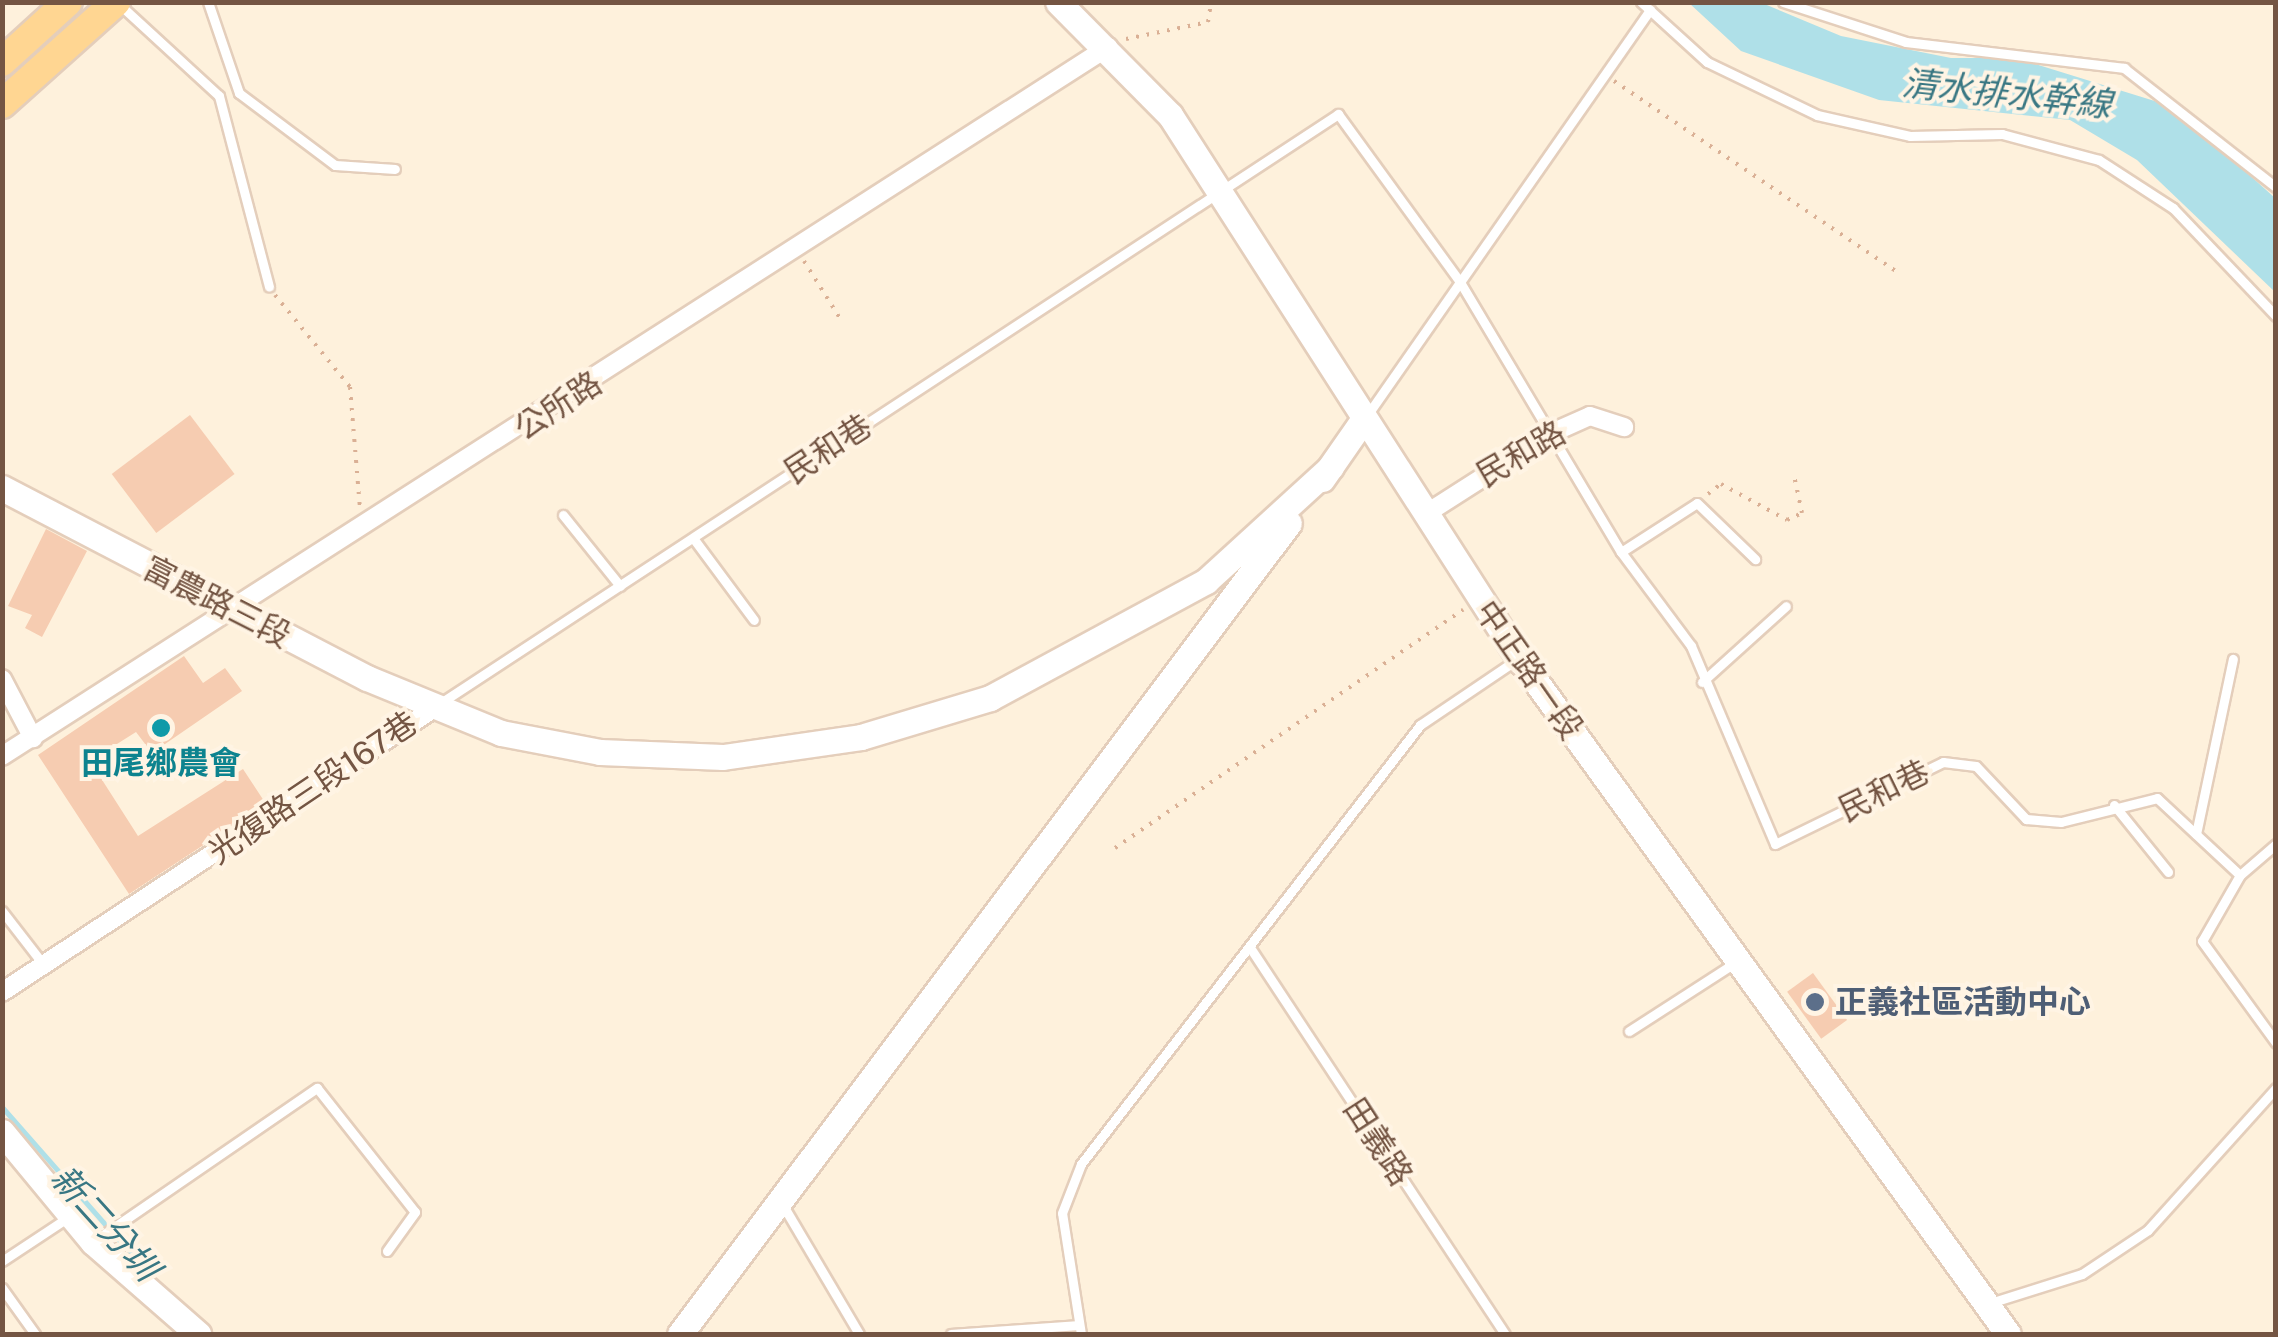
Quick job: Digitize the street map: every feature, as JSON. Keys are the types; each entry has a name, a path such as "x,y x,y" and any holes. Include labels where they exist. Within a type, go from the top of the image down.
{"main road":[{"path":"2,62 68,2"},
{"path":"4,101 117,2"}],"street":[{"name":"中正路一段","path":"1058,2 1108,47 1170,115 1519,658 2008,1334"},
{"name":"公所路","path":"2,756 362,534 1108,47"},
{"name":"民和路","path":"1424,515 1554,432 1590,416 1624,427"},
{"path":"680,1334 1364,420"},
{"name":"光復路三段167巷","path":"2,992 436,706 502,732 600,752 723,757 861,736 990,698 1058,665 1206,581 1331,467"},
{"name":"富農路三段","path":"2,488 232,612 436,706"},
{"path":"1206,581 1222,586 1230,603"},
{"path":"2,679 33,738"},
{"path":"2,1132 93,1242 198,1334"}],"lane":[{"path":"117,2 219,96 270,287"},
{"path":"208,2 239,93 335,165 395,169"},
{"path":"1783,2 1906,42 2124,68 2276,187"},
{"path":"1364,420 1604,74 1646,6 1707,62 1818,115 1910,136 2002,134 2098,160 2173,208 2276,316"},
{"name":"民和巷","path":"436,706 1338,114 1460,282 1554,432 1621,552 1691,646 1702,682 1775,844 1943,762 1976,766 2026,819 2062,822 2114,805 2157,798 2240,874"},
{"path":"1621,552 1697,503 1755,559"},
{"path":"564,515 620,586"},
{"path":"693,538 754,620"},
{"path":"1702,682 1786,606"},
{"path":"951,1334 1080,1330 1062,1213 1080,1164 1251,949 1420,725 1519,658"},
{"path":"2196,834 2233,659"},
{"path":"2114,805 2168,872"},
{"path":"2275,1041 2202,942 2240,874 2276,844"},
{"path":"2,911 44,966"},
{"name":"田義路","path":"1251,949 1504,1334"},
{"path":"1629,1032 1738,961"},
{"path":"93,1242 318,1088 414,1212 387,1251"},
{"path":"1988,1304 2082,1274 2148,1230 2276,1088"},
{"path":"780,1200 859,1334"},
{"path":"2,1261 69,1216"},
{"path":"2,1288 34,1334"}],"path":[{"path":"1108,47 1208,22 1211,2"},
{"path":"1604,74 1900,274"},
{"path":"797,250 841,320"},
{"path":"270,287 350,387 362,534"},
{"path":"1697,503 1721,484 1787,520 1802,513 1794,476"},
{"path":"1115,848 1479,599"}],"water":[{"name":"清水排水幹線","path":"1689,3 1762,3 1841,36 1951,58 2016,58 2174,107 2275,198 2275,292 2137,160 2070,120 1879,100 1741,51"}],"building":[{"path":"190,415 235,474 156,533 112,474"},
{"path":"46,529 87,551 42,637 25,628 32,615 8,606"},
{"path":"184,656 203,683 225,668 242,691 152,753 136,732 90,761 138,836 243,769 266,804 129,894 38,755"},
{"name":"正義社區活動中心","path":"1813,973 1847,1020 1821,1039 1787,992"}],"waterway":[{"name":"新二分圳","path":"2,1107 156,1282"}],"place":[{"name":"田尾鄉農會","path":"161,728"},
{"name":"正義社區活動中心","path":"1815,1002"}]}
